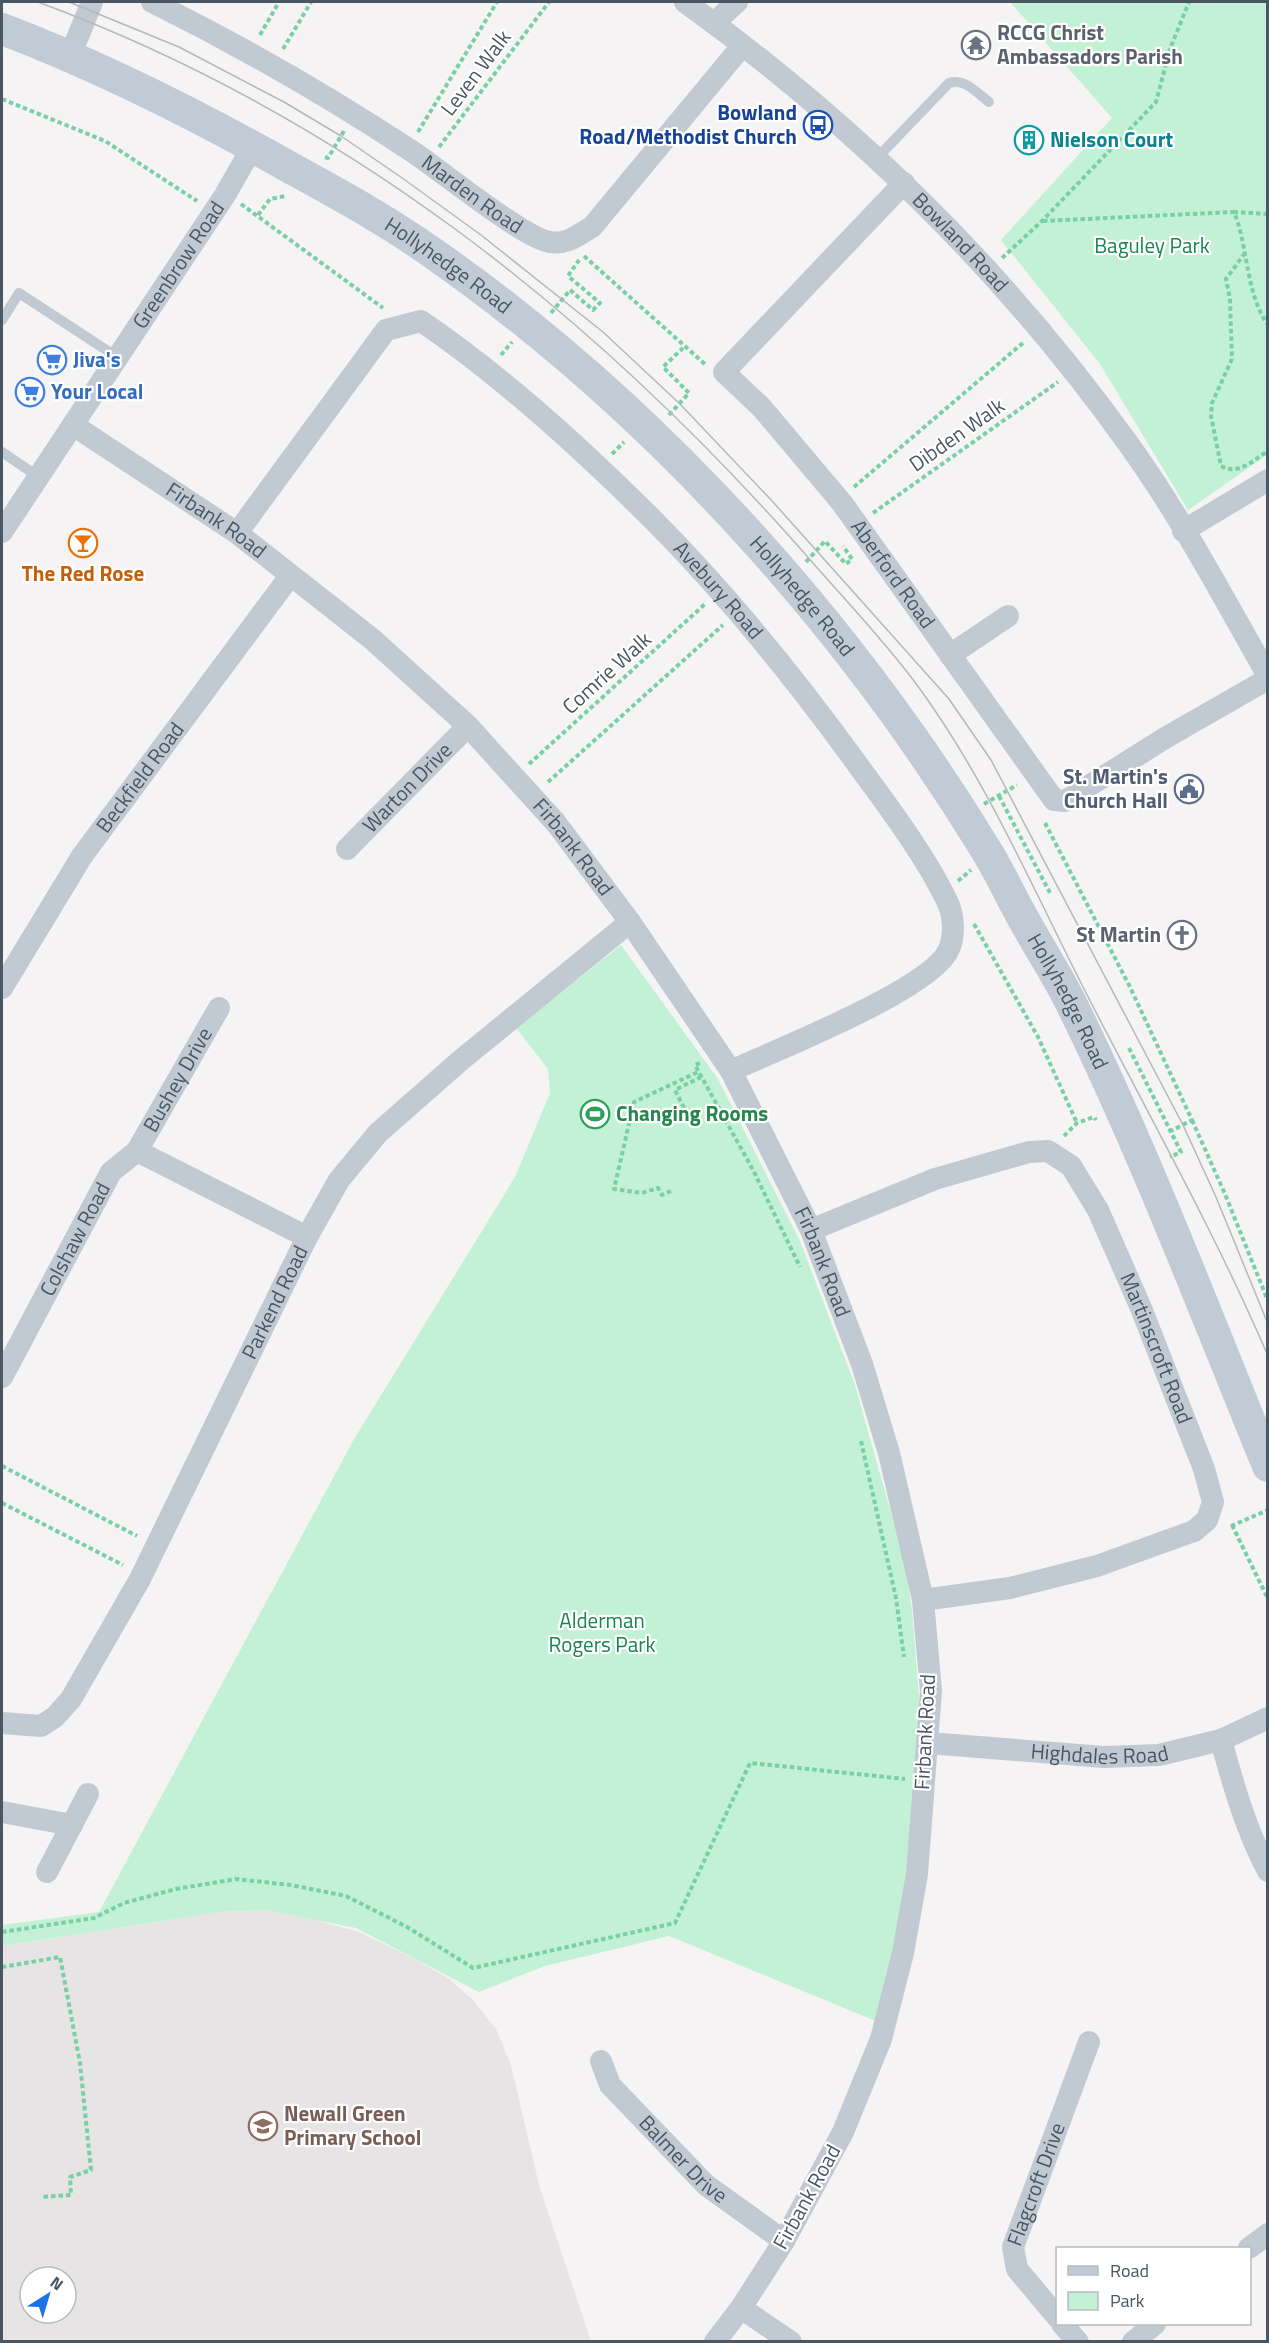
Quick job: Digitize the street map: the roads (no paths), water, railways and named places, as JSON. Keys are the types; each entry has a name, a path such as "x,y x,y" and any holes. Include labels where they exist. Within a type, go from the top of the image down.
{"street":[{"path":"70,56 92,2"},
{"name":"Marden Road","path":"152,2 191,21 408,148 527,231 549,242 568,242 592,227 742,46"},
{"name":"Bowland Road","path":"685,2 714,23 877,158 904,183 1040,328 1128,443 1183,531 1268,677"},
{"path":"714,23 737,2"},
{"name":"Hollyhedge Road","path":"2,29 127,80 345,197 429,250 480,287 641,425 702,485 778,568 861,667 945,785 989,854 1076,1015 1188,1269 1268,1466"},
{"name":"Greenbrow Road","path":"2,532 220,203 253,146"},
{"name":"Aberford Road","path":"904,183 724,372 762,408 840,500 1059,807 1165,738 1268,677"},
{"name":"Avebury Road","path":"237,533 386,330 421,321 549,420 640,507 719,591 803,688 894,814 944,895 954,929 949,951 936,967 892,996 725,1062"},
{"name":"Firbank Road","path":"73,425 237,533 372,639 468,726 556,824 630,922 725,1062 811,1230 862,1364 912,1540 923,1600 931,1691 917,1874 903,1953 881,2039 843,2132 784,2241 741,2308 715,2342"},
{"path":"1183,531 1268,480"},
{"name":"Beckfield Road","path":"2,988 82,856 290,576"},
{"path":"950,655 1008,616"},
{"name":"Warton Drive","path":"347,849 468,726"},
{"name":"Parkend Road","path":"2,1723 41,1726 55,1717 72,1699 143,1575 307,1237 339,1180 378,1133 461,1060 630,922"},
{"name":"Bushey Drive","path":"137,1151 219,1008"},
{"path":"137,1151 307,1237"},
{"name":"Colshaw Road","path":"2,1377 111,1173 137,1151"},
{"name":"Martinscroft Road","path":"811,1230 935,1179 1029,1152 1048,1151 1071,1166 1098,1210 1141,1308 1204,1469 1213,1502 1207,1520 1194,1531 1097,1566 1010,1588 923,1600"},
{"name":"Highdales Road","path":"928,1743 1104,1757 1159,1755 1221,1740 1268,1718"},
{"path":"1221,1740 1236,1793 1257,1851 1268,1870"},
{"path":"47,1872 88,1794"},
{"path":"2,1812 72,1825"},
{"name":"Flagcroft Drive","path":"1056,2316 1017,2269 1012,2247 1089,2042"},
{"name":"Balmer Drive","path":"601,2061 610,2085 705,2185 784,2241"},
{"path":"1250,2247 1268,2234"},
{"path":"741,2308 791,2342"},
{"path":"1063,2325 1078,2342"},
{"path":"1133,2342 1154,2325"}],"lane":[{"path":"877,158 949,83 955,81 969,85 989,102"},
{"path":"2,320 19,292 117,357"},
{"path":"2,452 39,478"}],"tram line":[{"path":"38,2 150,48 257,102 359,163 456,230 549,303 639,382 724,466 806,555 904,668 964,756 1005,830 1081,983 1201,1214 1268,1356"},
{"path":"69,2 179,47 284,102 341,136 405,180 481,235 603,332 680,404 773,502 949,699 991,760 1183,1125 1216,1197 1268,1324"}],"place":[{"name":"RCCG Christ Ambassadors Parish","path":"976,45"},
{"name":"Bowland Road/Methodist Church","path":"818,125"},
{"name":"Nielson Court","path":"1029,140"},
{"name":"Jiva's","path":"52,360"},
{"name":"Your Local","path":"30,392"},
{"name":"The Red Rose","path":"83,543"},
{"name":"St. Martin's Church Hall","path":"1189,789"},
{"name":"St Martin","path":"1182,935"},
{"name":"Changing Rooms","path":"595,1114"},
{"name":"Newall Green Primary School","path":"263,2126"}],"park label":[{"name":"Baguley Park","path":"1152,246"},
{"name":"Alderman Rogers Park","path":"602,1633"}]}
